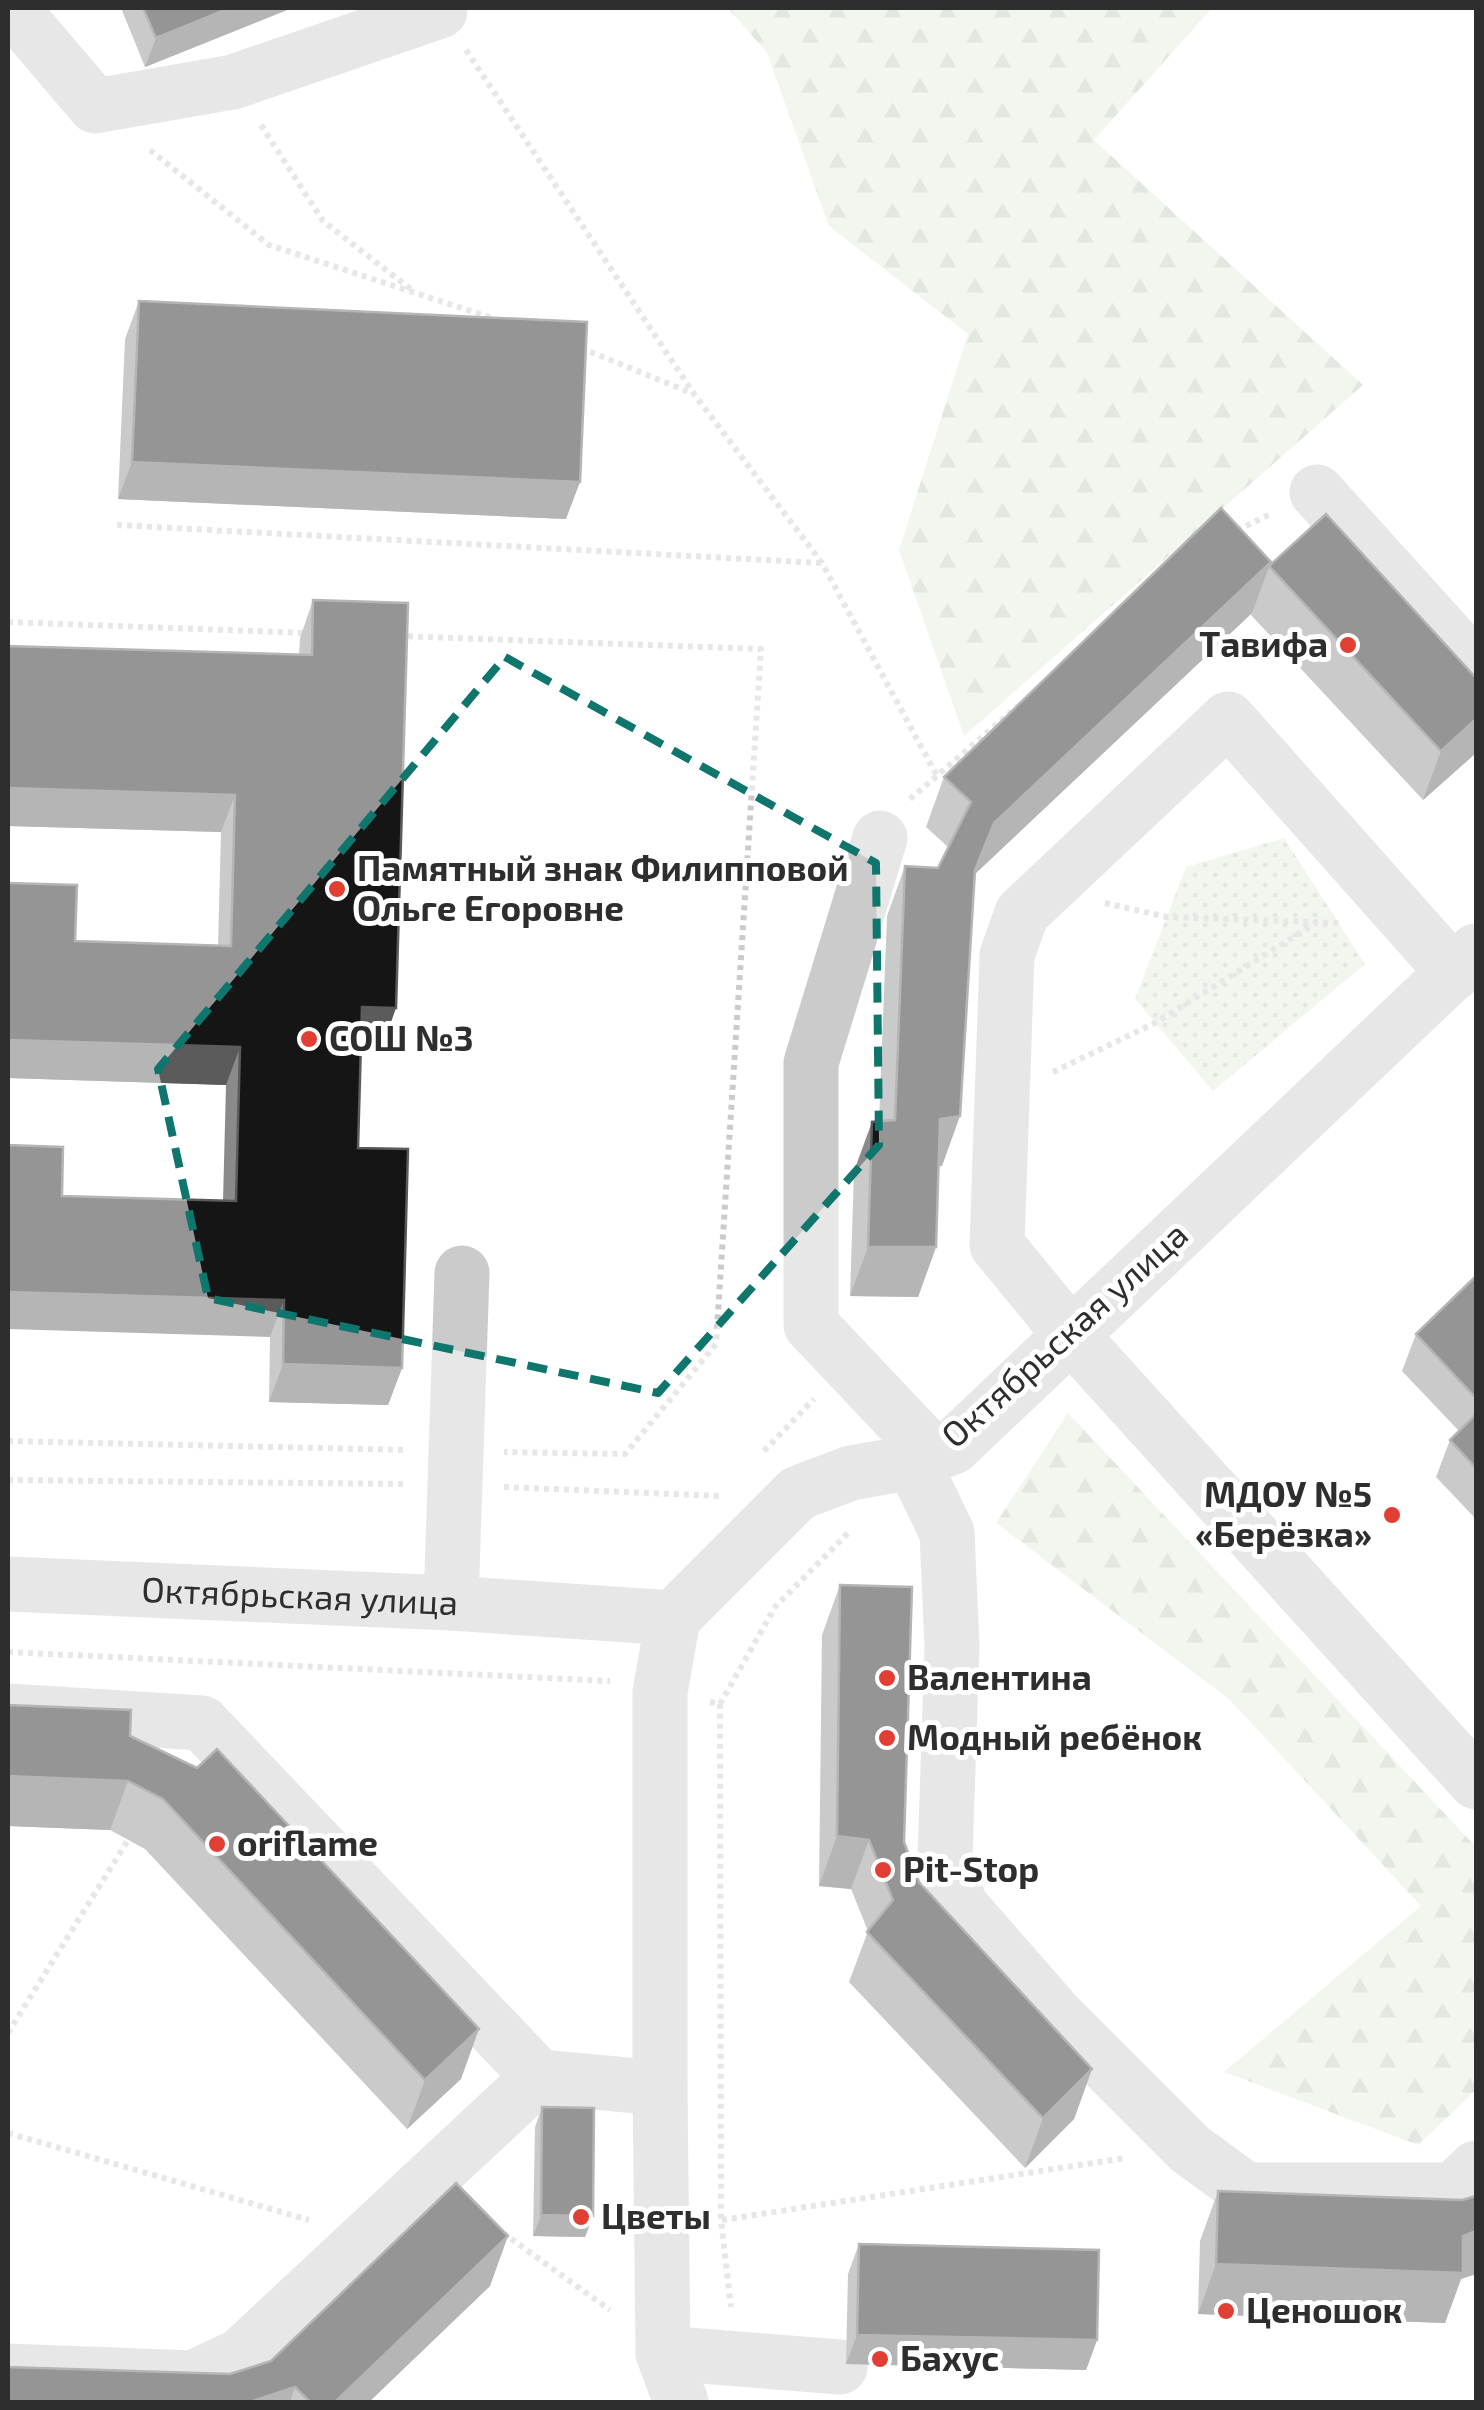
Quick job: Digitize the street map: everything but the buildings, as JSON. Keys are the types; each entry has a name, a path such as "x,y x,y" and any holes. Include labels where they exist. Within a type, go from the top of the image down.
{"street":[{"path":"8,10 15,12 94,106 233,82 440,11"},
{"path":"1317,492 1476,668"},
{"path":"1465,962 1407,920 1228,719 1022,913 1006,955 998,1245 1070,1334 1476,1782"},
{"path":"880,838 812,1063 811,1326 923,1458 947,1533 952,1646 944,1858 960,1905 1058,2018 1190,2149 1246,2190 1453,2190 1476,2168"},
{"name":"Октябрьская улица","path":"8,1584 451,1603 673,1618 798,1493 851,1472 923,1458 953,1447 1465,962"},
{"path":"451,1603 462,1273"},
{"path":"673,1618 660,1692 660,2088 672,2378 737,2362 840,2367"},
{"path":"8,1711 202,1723 538,2077 660,2088"},
{"path":"8,2370 194,2378 240,2356 538,2077"}],"path":[{"path":"440,11 694,394 822,564 937,776"},
{"path":"233,82 323,221 416,293"},
{"path":"94,106 270,245 511,324"},
{"path":"568,342 694,394"},
{"path":"1233,532 1317,492"},
{"path":"117,525 822,564"},
{"path":"8,622 325,633"},
{"path":"8,1441 625,1454 716,1344 761,649 384,636"},
{"path":"880,838 904,805 1024,700"},
{"path":"1046,890 1167,917 1317,922 1407,920"},
{"path":"1002,1096 1155,1022 1317,922"},
{"path":"737,2362 722,2220 720,1704 775,1606 923,1458"},
{"path":"8,1652 589,1677 720,1704"},
{"path":"8,2032 128,1840"},
{"path":"8,2133 368,2236"},
{"path":"722,2220 1190,2149"},
{"path":"427,2182 563,2273 672,2378"}],"highlighted area":[{"path":"505,657 876,863 879,1145 658,1393 208,1298 158,1069"}],"green space":[{"path":"728,8 1212,8 1094,140 1363,385 964,736 899,550 968,334 829,226 767,53"},
{"path":"1284,838 1365,964 1213,1091 1135,999 1186,867"},
{"path":"1068,1413 1476,1847 1476,2090 1418,2145 1224,2072 1421,1906 1229,1699 996,1523"}],"place":[{"name":"Тавифа","path":"1348,645"},
{"name":"Памятный знак Филипповой Ольге Егоровне","path":"337,889"},
{"name":"СОШ №3","path":"309,1039"},
{"name":"МДОУ №5 «Берёзка»","path":"1392,1515"},
{"name":"Валентина","path":"887,1678"},
{"name":"Модный ребёнок","path":"887,1738"},
{"name":"oriflame","path":"217,1844"},
{"name":"Pit-Stop","path":"883,1870"},
{"name":"Цветы","path":"581,2217"},
{"name":"Ценошок","path":"1226,2311"},
{"name":"Бахус","path":"880,2359"}]}
